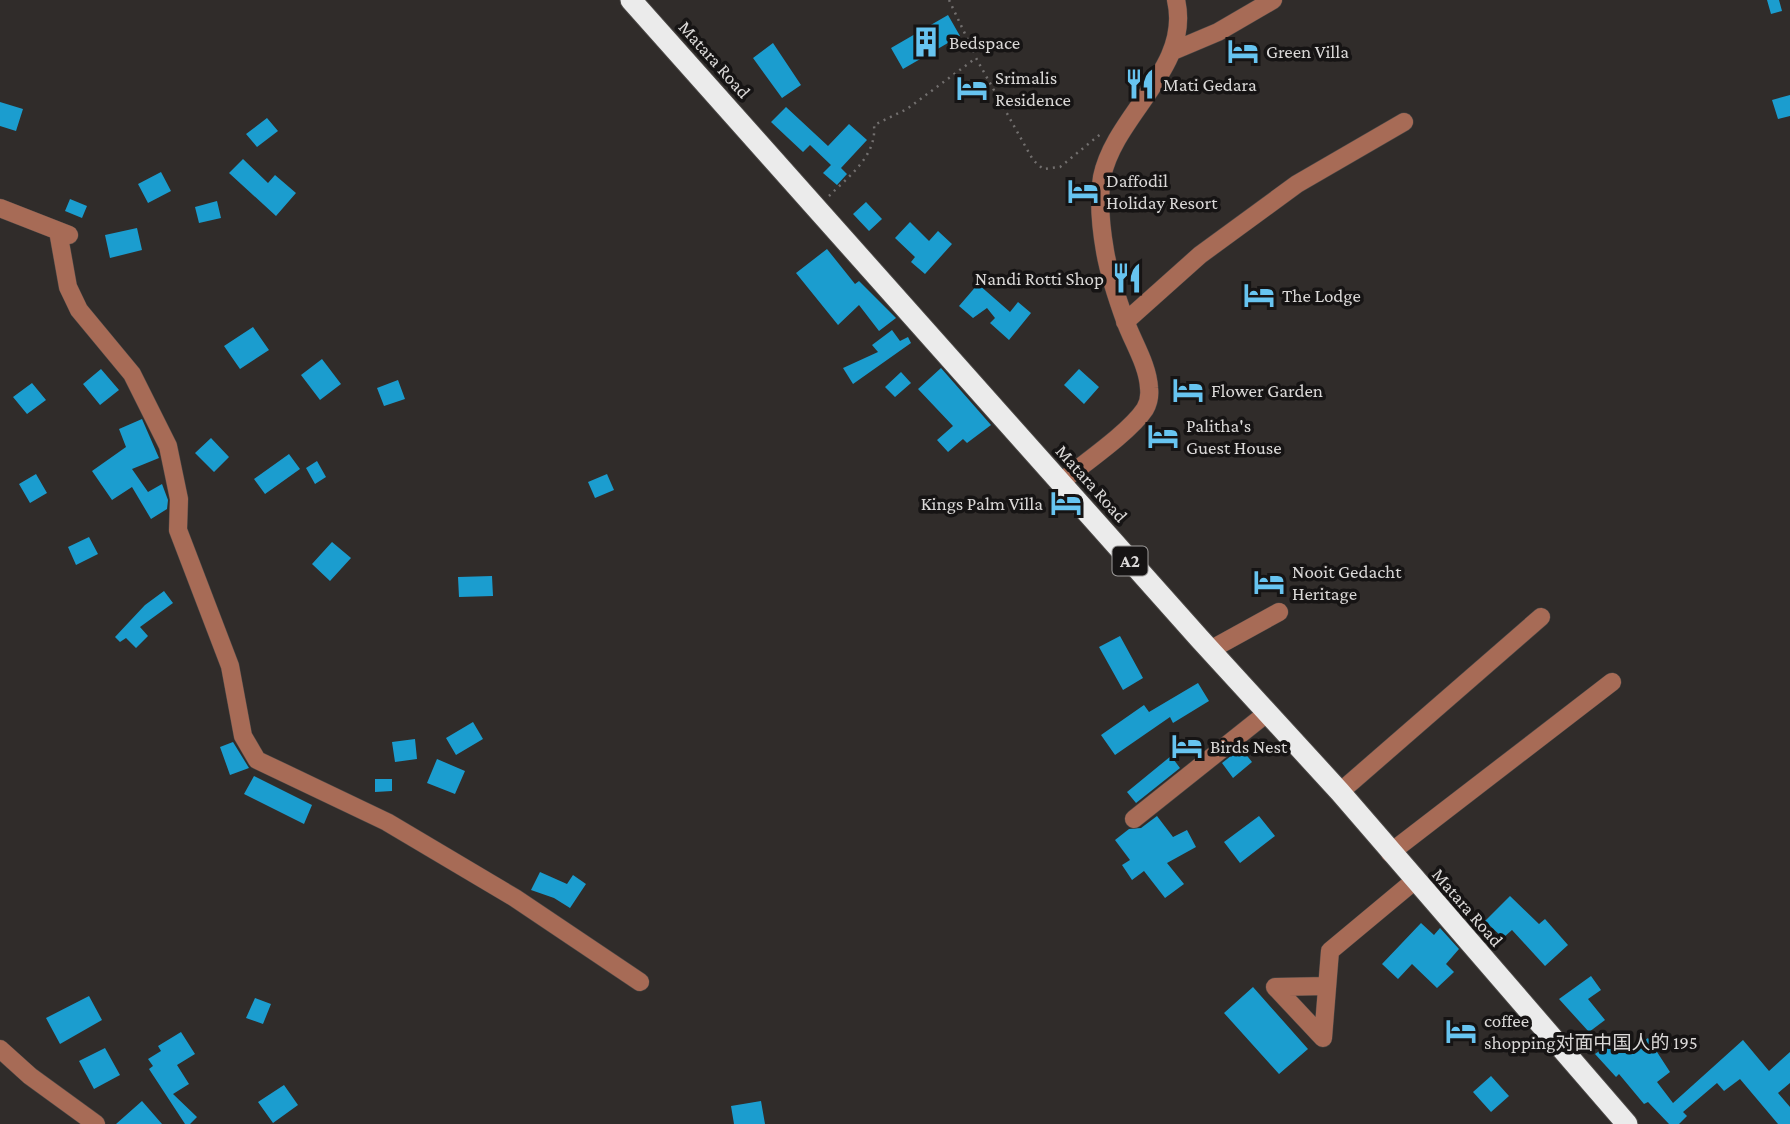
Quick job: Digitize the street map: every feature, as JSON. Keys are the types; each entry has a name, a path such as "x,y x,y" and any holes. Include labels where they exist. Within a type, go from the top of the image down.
{"highway":[{"name":"Matara Road","path":"631,0 1210,650 1340,792 1414,881 1627,1124"}],"street":[{"path":"1061,482 1126,427 1144,410 1149,400 1150,387 1125,322 1105,253 1099,199 1103,175 1117,140 1173,51 1180,25 1176,0"},
{"path":"1173,51 1218,32 1273,0"},
{"path":"1125,322 1200,255 1297,184 1404,122"},
{"path":"0,208 64,233 68,288 79,310 132,374 167,446 179,499 178,530 230,666 243,736 257,760 387,822 516,898 640,982"},
{"path":"1210,650 1279,612"},
{"path":"1340,792 1541,617"},
{"path":"1390,853 1612,681"},
{"path":"1134,819 1268,713"},
{"path":"1327,986 1330,951 1414,881"},
{"path":"0,1049 30,1076 96,1124"}],"path":[{"path":"949,0 976,58 1033,160 1043,169 1060,167 1113,124"},
{"path":"816,208 869,153 875,138 874,125 907,109 976,58"}],"building":[{"path":"1767,0 1779,0 1782,11 1771,14"},
{"name":"Bedspace","path":"948,15 960,36 903,69 891,48"},
{"path":"773,43 801,85 782,98 753,58"},
{"path":"1790,95 1790,116 1778,119 1772,100"},
{"path":"0,102 23,109 16,131 0,126"},
{"path":"786,107 828,146 849,124 867,140 841,168 847,174 837,185 823,173 831,165 810,145 803,152 771,122"},
{"path":"267,118 278,131 257,147 246,134"},
{"path":"243,159 268,183 275,175 296,193 276,216 229,173"},
{"path":"161,172 171,191 148,203 138,184"},
{"path":"70,199 87,206 82,218 65,211"},
{"path":"217,201 221,218 199,223 195,207"},
{"path":"866,202 882,219 869,231 853,214"},
{"path":"910,222 929,241 938,231 952,244 925,274 911,262 915,257 895,238"},
{"path":"137,228 142,250 110,258 105,235"},
{"path":"827,249 855,284 859,281 896,318 879,331 859,305 838,325 796,273"},
{"path":"978,284 1010,312 1018,302 1031,313 1009,340 990,323 995,318 987,308 973,318 959,306"},
{"path":"253,327 269,350 240,369 224,346"},
{"path":"892,330 900,341 908,337 911,343 853,384 843,368 878,352 872,345"},
{"path":"322,359 341,384 320,400 301,375"},
{"path":"941,368 991,425 967,443 963,439 948,452 937,440 953,426 918,389"},
{"path":"101,369 119,390 100,405 83,384"},
{"path":"1079,369 1099,387 1084,404 1064,385"},
{"path":"901,372 911,383 895,397 885,387"},
{"path":"398,380 405,399 384,406 377,388"},
{"path":"32,383 46,400 27,414 13,397"},
{"path":"142,419 159,458 132,469 148,492 162,484 168,500 167,509 151,519 132,487 112,500 92,471 126,447 119,429"},
{"path":"211,438 229,457 214,472 195,453"},
{"path":"289,454 300,469 265,494 254,479"},
{"path":"317,461 326,477 315,484 306,468"},
{"path":"36,474 47,493 30,503 19,484"},
{"path":"607,474 614,490 595,498 588,482"},
{"path":"89,537 98,554 76,565 68,547"},
{"path":"332,542 351,558 330,581 312,564"},
{"path":"492,576 493,596 459,597 458,577"},
{"path":"164,591 173,603 140,627 148,636 136,648 126,638 120,642 115,637 145,605"},
{"path":"1120,636 1143,678 1123,690 1099,647"},
{"path":"1198,683 1209,701 1173,723 1170,717 1115,755 1101,735 1144,705 1149,712"},
{"path":"473,722 483,739 456,755 446,738"},
{"path":"415,739 417,759 395,762 392,742"},
{"path":"233,742 249,768 230,775 220,747"},
{"path":"1241,748 1252,762 1233,778 1222,763"},
{"path":"1171,756 1180,768 1136,803 1127,792"},
{"path":"437,759 465,771 455,794 427,783"},
{"path":"254,776 312,805 304,824 244,794"},
{"path":"375,779 392,779 392,791 375,792"},
{"path":"1157,816 1173,837 1187,830 1196,847 1167,863 1184,884 1165,898 1144,871 1132,880 1122,865 1130,860 1115,840 1129,829 1141,828"},
{"path":"1259,816 1275,836 1240,863 1224,842"},
{"path":"540,872 567,884 573,875 586,884 570,908 554,898 531,890"},
{"path":"1510,896 1539,924 1545,919 1568,945 1545,966 1512,930 1503,938 1485,921"},
{"path":"1421,923 1434,935 1440,928 1459,949 1446,964 1454,972 1437,988 1412,964 1398,979 1382,964"},
{"path":"1591,976 1601,990 1588,999 1605,1020 1589,1032 1559,999"},
{"path":"1253,987 1308,1049 1279,1074 1224,1013"},
{"path":"89,996 102,1020 60,1044 46,1018"},
{"path":"255,998 271,1004 263,1024 246,1018"},
{"path":"181,1032 195,1054 177,1065 189,1084 173,1094 197,1117 190,1124 185,1124 149,1069 153,1066 148,1059 161,1051 158,1046"},
{"path":"1618,1038 1629,1052 1648,1038 1670,1072 1657,1082 1673,1103 1743,1040 1769,1071 1790,1052 1790,1083 1778,1093 1790,1107 1790,1124 1778,1124 1740,1079 1724,1091 1717,1083 1683,1112 1687,1116 1679,1124 1669,1124 1648,1102 1644,1104 1619,1074 1616,1077 1595,1054"},
{"path":"105,1048 120,1075 94,1089 79,1061"},
{"path":"1491,1076 1509,1096 1491,1112 1473,1092"},
{"path":"284,1085 298,1105 273,1123 258,1102"},
{"path":"142,1101 162,1124 116,1124"},
{"path":"761,1101 765,1124 734,1124 731,1106"}],"place":[{"name":"Bedspace","path":"926,42"},
{"name":"Green Villa","path":"1243,51"},
{"name":"Mati Gedara","path":"1140,84"},
{"name":"Srimalis Residence","path":"972,88"},
{"name":"Daffodil Holiday Resort","path":"1083,191"},
{"name":"Nandi Rotti Shop","path":"1127,278"},
{"name":"The Lodge","path":"1259,295"},
{"name":"Flower Garden","path":"1188,390"},
{"name":"Palitha's Guest House","path":"1163,436"},
{"name":"Kings Palm Villa","path":"1066,503"},
{"name":"Nooit Gedacht Heritage","path":"1269,582"},
{"name":"Birds Nest","path":"1187,746"},
{"name":"coffee shopping对面中国人的 195","path":"1461,1031"}]}
